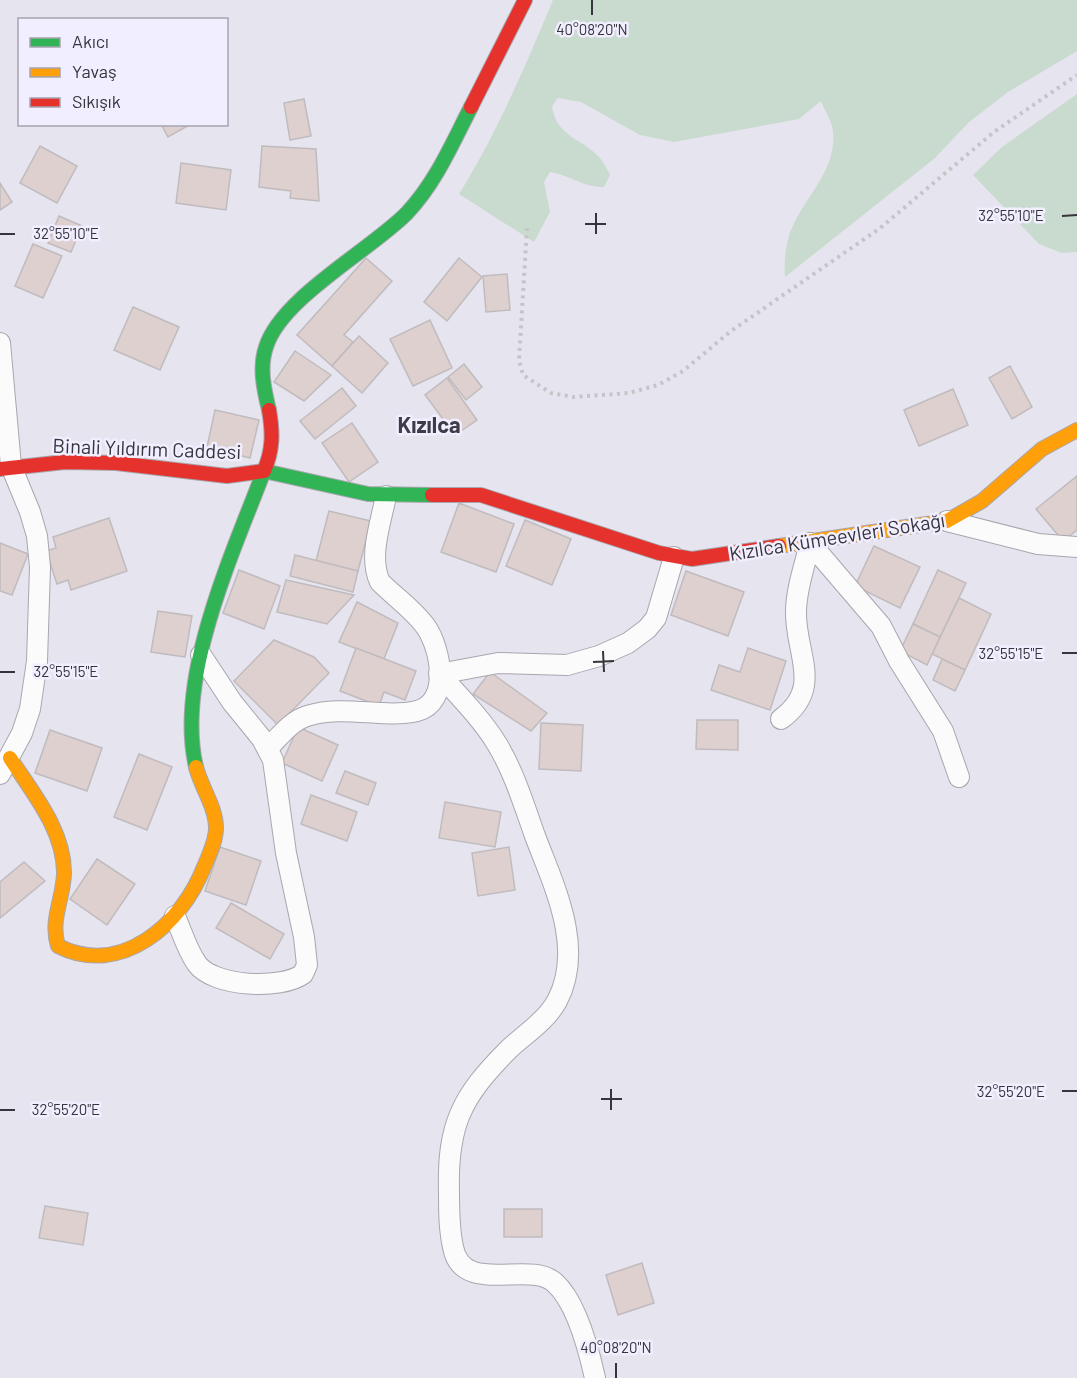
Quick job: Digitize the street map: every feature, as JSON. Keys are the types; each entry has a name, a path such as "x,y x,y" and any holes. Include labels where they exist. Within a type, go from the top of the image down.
{"street":[{"name":"Binali Yıldırım Caddesi","path":"6,468 116,463 227,476 264,471 272,452 272,426 263,384 265,348 275,326 330,274 406,214 432,184 525,0"},
{"path":"0,343 6,468 30,512 40,567 38,662 22,733 5,766 49,823 64,864 64,876 52,923 58,946 71,954 94,957 112,955 153,938 176,916 199,881 214,841 216,825 194,761 190,731 201,655 219,590 264,471"},
{"path":"1052,440 1077,419"},
{"name":"Kızılca Kümeevleri Sokağı","path":"264,471 351,491 386,496 481,495 674,557 712,557 947,521 976,507 1052,440 1077,430"},
{"path":"268,748 297,720 308,716 344,710 416,711 435,698 440,685 440,674 433,639 426,628 380,582 375,573 377,545 386,496"},
{"path":"947,521 1038,544 1077,547"},
{"path":"781,719 794,710 805,682 796,609 810,543"},
{"path":"810,543 864,603 881,626 899,661 943,731 959,777"},
{"path":"440,674 498,663 567,665 599,656 628,643 647,629 656,618 674,557"},
{"path":"176,916 192,956 204,971 225,979 269,985 285,983 303,974 306,965 305,944 286,853 276,778 268,748 232,702 201,655"},
{"path":"440,674 496,742 507,763 555,886 566,923 568,954 565,976 556,1001 543,1019 486,1074 463,1106 450,1137 448,1173 453,1251 461,1264 477,1272 501,1276 537,1274 555,1282 572,1308 595,1378"}],"path":[{"path":"527,228 519,360 523,375 551,393 562,395 594,397 629,393 658,385 683,371 758,311 879,229 994,132 1077,75"}],"green space":[{"path":"553,0 1077,0 1077,51 1008,92 969,122 935,158 785,277 785,256 789,236 802,209 826,170 831,156 832,126 821,101 799,119 674,142 640,135 581,102 558,98 552,106 554,116 564,131 593,151 601,160 610,175 604,187 596,187 550,172 544,182 550,212 534,242 459,194 498,123"},
{"path":"1077,94 1077,252 1062,253 1039,244 973,175 1002,147"}],"building":[{"path":"304,99 311,136 290,140 284,103"},
{"path":"162,126 187,126 168,137"},
{"path":"40,146 77,166 57,203 20,183"},
{"path":"262,146 316,149 319,201 290,198 291,191 259,187"},
{"path":"181,163 231,170 226,210 176,203"},
{"path":"0,183 12,202 0,210"},
{"path":"59,216 82,226 71,252 48,243"},
{"path":"33,244 62,256 43,298 15,286"},
{"path":"366,258 392,281 344,335 353,342 332,366 297,335"},
{"path":"459,258 482,277 447,321 424,302"},
{"path":"507,274 510,310 486,312 483,276"},
{"path":"133,307 179,327 160,370 114,350"},
{"path":"430,320 452,368 413,386 390,339"},
{"path":"359,336 388,363 362,393 332,366"},
{"path":"295,351 331,375 304,401 274,382"},
{"path":"464,364 482,387 466,400 448,377"},
{"path":"1010,366 1032,407 1012,419 989,378"},
{"path":"447,378 477,420 455,435 425,395"},
{"path":"342,388 356,406 315,439 300,421"},
{"path":"953,389 968,425 919,446 904,410"},
{"path":"215,410 259,420 250,458 207,447"},
{"path":"352,423 378,462 349,482 322,443"},
{"path":"1077,476 1077,530 1063,541 1036,509"},
{"path":"459,503 514,524 496,572 441,552"},
{"path":"329,511 371,521 358,571 316,561"},
{"path":"109,518 127,571 71,590 68,580 57,584 46,551 56,548 53,537"},
{"path":"525,520 571,539 552,585 506,566"},
{"path":"0,543 28,554 12,595 0,591"},
{"path":"874,546 920,567 900,608 855,586"},
{"path":"295,555 358,571 353,592 290,576"},
{"path":"239,570 280,586 264,629 223,613"},
{"path":"938,570 966,583 940,637 913,624"},
{"path":"686,571 744,592 728,636 671,615"},
{"path":"286,580 354,595 327,624 277,612"},
{"path":"959,598 991,614 965,670 932,654"},
{"path":"357,602 398,623 384,659 339,642"},
{"path":"158,611 192,616 185,657 151,652"},
{"path":"913,624 940,637 927,665 900,651"},
{"path":"274,640 314,657 329,673 278,725 234,681"},
{"path":"356,648 416,671 405,700 384,692 379,706 340,691"},
{"path":"748,648 786,661 770,710 711,690 719,665 740,672"},
{"path":"942,659 965,670 955,691 933,680"},
{"path":"490,672 547,713 531,731 473,694"},
{"path":"697,720 738,720 738,750 696,749"},
{"path":"541,723 583,725 581,771 539,769"},
{"path":"298,727 338,745 322,781 282,763"},
{"path":"50,730 102,748 87,791 35,773"},
{"path":"139,754 172,767 147,830 114,817"},
{"path":"345,771 376,783 368,805 336,793"},
{"path":"311,795 357,812 347,841 301,824"},
{"path":"445,802 501,812 495,847 439,838"},
{"path":"220,847 261,861 246,905 205,891"},
{"path":"509,847 515,890 478,896 472,853"},
{"path":"97,859 135,884 107,925 70,899"},
{"path":"24,862 45,881 0,918 0,882"},
{"path":"231,903 284,934 270,959 216,928"},
{"path":"45,1206 88,1213 83,1245 39,1238"},
{"path":"504,1209 542,1209 542,1237 504,1237"},
{"path":"642,1263 654,1303 618,1315 606,1275"}],"traffic: fast":[{"path":"269,410 264,387 263,362 266,347 275,329 289,310 308,293 407,213 435,176 471,107"},
{"path":"196,767 192,732 193,695 200,656 223,578 264,471 368,494 432,495"}],"traffic: slow":[{"path":"779,546 947,521 982,501 1042,449 1077,430"},
{"path":"10,758 46,813 63,858 63,883 55,927 58,946 81,954 104,955 126,950 146,940 181,908 194,888 212,848 216,828 214,812 196,767"}],"traffic: jam":[{"path":"471,107 525,0"},
{"path":"0,469 65,462 116,463 227,476 264,471 271,441 269,410"},
{"path":"432,495 481,495 659,553 692,559 779,546"}],"district":[{"name":"Kızılca","path":"429,425"}]}
